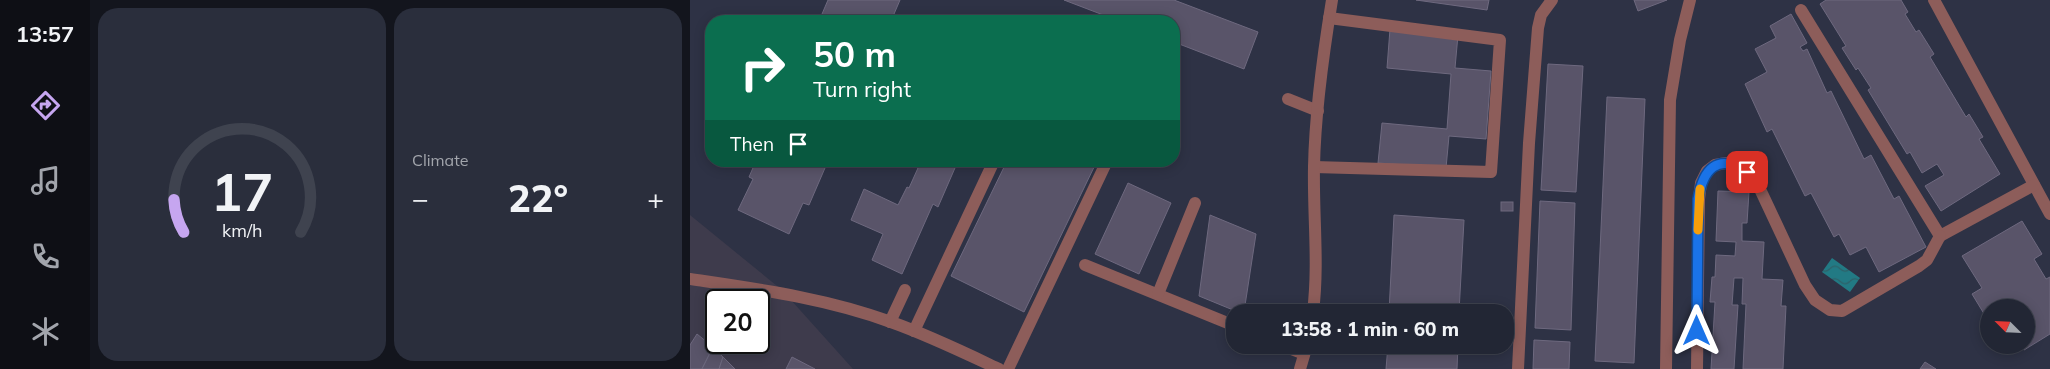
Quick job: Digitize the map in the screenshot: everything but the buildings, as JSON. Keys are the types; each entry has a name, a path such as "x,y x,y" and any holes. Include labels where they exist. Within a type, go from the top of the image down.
{"street":[{"path":"1314,304 1317,284 1314,167 1321,70 1332,0"},
{"path":"1518,369 1529,143 1538,28 1541,16 1552,0"},
{"path":"1666,369 1670,100 1680,40 1690,0"},
{"path":"1934,0 2050,214"},
{"path":"1801,10 1940,236"},
{"path":"1314,167 1491,172 1500,40 1329,18"},
{"path":"1288,99 1318,111"},
{"path":"1697,369 1698,199 1701,183 1707,172 1715,165 1726,163 1738,166 1747,172 1759,187 1805,285 1815,300 1830,310 1842,311 1927,260 1940,236 2034,185"},
{"path":"914,331 991,167"},
{"path":"1008,369 1104,167"},
{"path":"1158,294 1195,203"},
{"path":"1085,265 1226,322"},
{"path":"690,279 782,293 838,306 914,331 998,369"},
{"path":"890,322 905,290"},
{"path":"1300,369 1305,354"}],"shaded area":[{"path":"690,215 782,290 853,369 690,369"}],"water":[{"path":"1832,258 1860,278 1850,292 1822,272"}],"slow traffic":[{"path":"1698,230 1698,199 1700,189"}],"route":[{"path":"1697,331 1698,199 1701,183 1707,172 1715,165 1726,163 1738,166 1747,172"}]}
